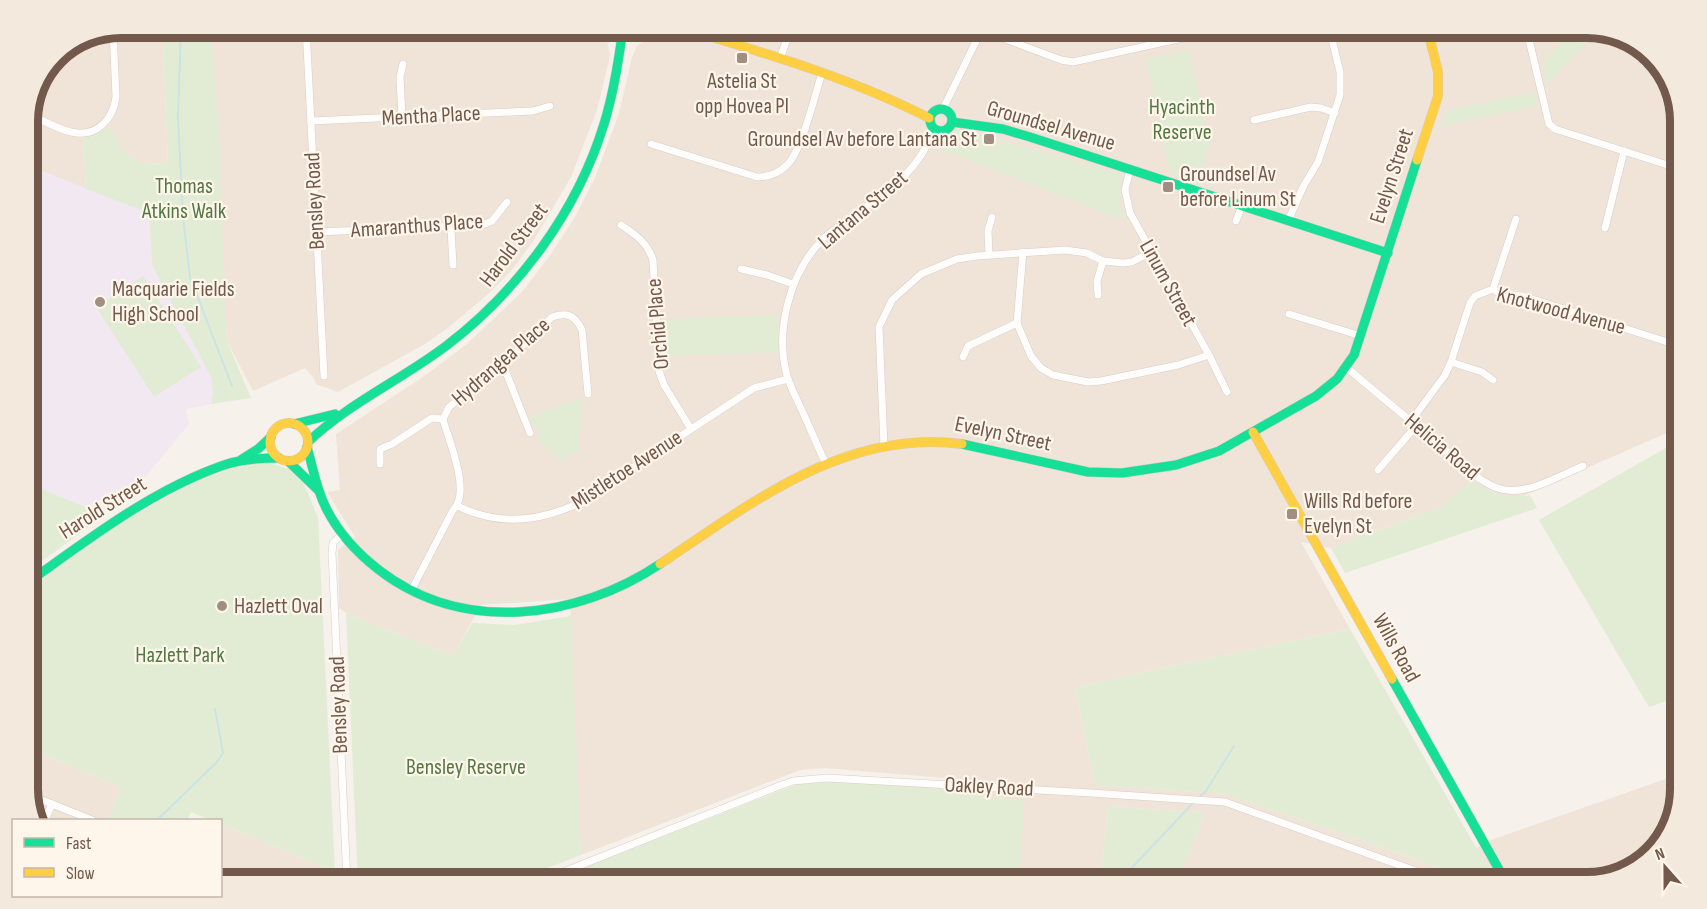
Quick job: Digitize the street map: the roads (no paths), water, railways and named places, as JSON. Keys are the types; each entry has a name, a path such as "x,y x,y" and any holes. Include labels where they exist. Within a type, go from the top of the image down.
{"street":[{"name":"Bensley Road","path":"307,37 324,376"},
{"name":"Harold Street","path":"308,444 344,411 417,366 468,328 517,279 543,246 575,193 597,144 615,84 622,37"},
{"path":"710,37 822,72 885,95 929,118"},
{"path":"780,59 788,37"},
{"path":"943,109 978,37"},
{"path":"1002,37 1061,60 1073,62 1187,37"},
{"path":"1288,221 1303,187 1318,162 1340,94 1340,72 1331,37"},
{"name":"Evelyn Street","path":"284,460 304,474 319,492 343,533 358,552 378,570 411,591 450,606 501,613 537,611 584,601 627,585 781,484 825,462 884,446 927,441 964,443 1003,451 1074,471 1110,474 1166,466 1205,457 1324,391 1335,383 1354,355 1438,96 1438,72 1430,37"},
{"path":"1528,37 1549,124 1554,129 1669,166"},
{"path":"38,118 71,132 91,131 102,127 110,118 116,97 111,38"},
{"path":"402,117 400,77 403,64"},
{"path":"651,144 756,177 765,177 787,166 796,153 822,72"},
{"name":"Mentha Place","path":"311,121 534,111 550,106"},
{"path":"1254,120 1311,107 1335,113"},
{"path":"943,109 950,114 952,122 945,130 934,129 929,118 934,111 943,109"},
{"name":"Groundsel Avenue","path":"952,122 1003,129 1388,253"},
{"name":"Lantana Street","path":"825,462 788,379 784,349 784,323 794,284 804,265 823,239 895,186 909,172 921,157 934,129"},
{"path":"1605,228 1624,151"},
{"name":"Linum Street","path":"1130,169 1125,190 1127,205 1227,392"},
{"name":"Amaranthus Place","path":"317,232 482,225 492,221 507,202"},
{"path":"1236,221 1242,206"},
{"path":"989,255 987,231 992,217"},
{"path":"1493,289 1516,219"},
{"name":"Orchid Place","path":"621,225 640,237 649,249 653,260 659,371 664,385 691,429"},
{"path":"451,228 453,265"},
{"path":"884,446 879,327 892,300 921,274 957,259 989,255 1065,250 1086,253 1103,261 1132,262 1151,252"},
{"path":"1023,252 1017,323 1031,356 1041,368 1053,375 1088,382 1101,381 1178,365 1209,355"},
{"path":"1098,295 1097,281 1103,261"},
{"path":"741,269 794,284"},
{"name":"Knotwood Avenue","path":"1378,470 1413,424 1440,382 1451,362 1470,303 1475,296 1493,289 1502,295 1523,296 1669,343"},
{"name":"Hydrangea Place","path":"380,464 380,449 392,444 432,418 443,419 448,407 502,365 552,317 562,314 578,321 582,330 588,394"},
{"path":"1289,314 1361,336"},
{"path":"963,357 968,346 1017,323"},
{"path":"1451,362 1482,372 1493,380"},
{"path":"502,365 531,433"},
{"name":"Helicia Road","path":"1347,368 1480,479 1497,488 1512,491 1526,489 1583,466"},
{"name":"Mistletoe Avenue","path":"457,506 474,513 507,520 525,520 557,513 577,504 754,388 788,379"},
{"name":"Harold Street","path":"294,424 344,411"},
{"path":"411,591 457,506 460,483 455,452 443,419"},
{"path":"294,424 302,429 308,444 300,457 284,460 271,447 271,437 280,425 294,424"},
{"name":"Wills Road","path":"1253,432 1500,872"},
{"name":"Harold Street","path":"38,575 78,545 140,506 210,470 237,461 258,449 271,437"},
{"name":"Evelyn Street","path":"308,444 319,492"},
{"name":"Harold Street","path":"237,461 284,460"},
{"name":"Bensley Road","path":"343,533 333,543 332,553 347,872"},
{"name":"Oakley Road","path":"562,872 779,786 800,780 827,778 1225,802 1418,872"},
{"path":"38,799 90,819"},
{"path":"45,819 52,804"}],"waterway":[{"path":"181,37 178,118 183,217 190,277 232,386"},
{"path":"158,819 217,762 223,753 215,709"},
{"path":"1198,798 1206,791 1234,746"},
{"path":"1128,872 1194,802"}],"place":[{"name":"Astelia St opp Hovea Pl","path":"742,58"},
{"name":"Groundsel Av before Lantana St","path":"989,139"},
{"name":"Groundsel Av before Linum St","path":"1168,187"},
{"name":"Macquarie Fields High School","path":"100,302"},
{"name":"Wills Rd before Evelyn St","path":"1292,514"},
{"name":"Hazlett Oval","path":"222,606"}],"park label":[{"name":"Hyacinth Reserve","path":"1182,120"},
{"name":"Thomas Atkins Walk","path":"184,198"},
{"name":"Hazlett Park","path":"180,655"},
{"name":"Bensley Reserve","path":"466,767"}]}
